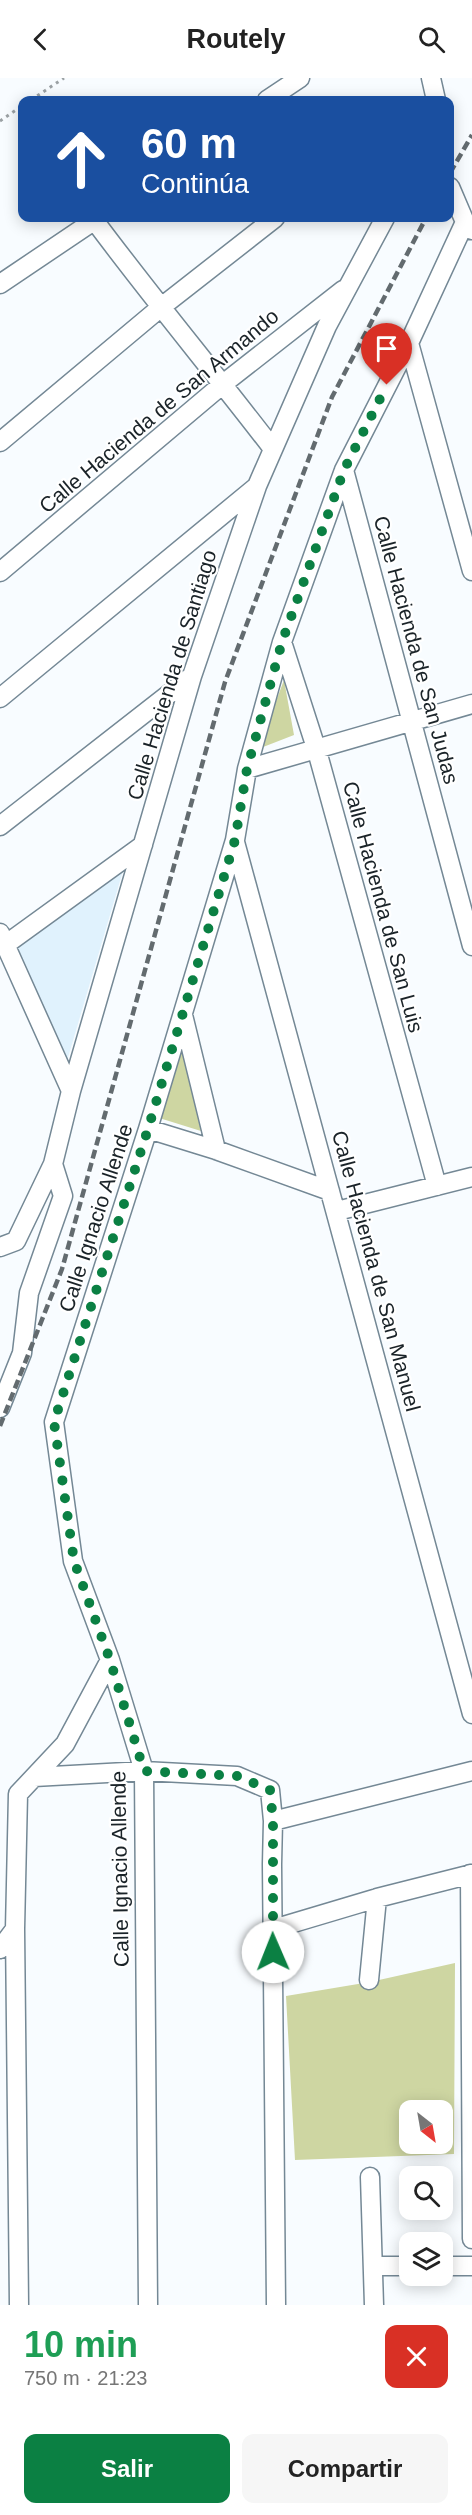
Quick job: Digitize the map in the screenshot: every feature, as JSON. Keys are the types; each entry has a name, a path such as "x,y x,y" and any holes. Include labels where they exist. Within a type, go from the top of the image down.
{"street":[{"path":"273,96 300,78"},
{"name":"Calle Ignacio Allende","path":"148,2305 144,1771 110,1660 74,1561 54,1422 148,1129 235,840 247,769 282,642 344,470 469,226 454,195"},
{"path":"0,284 92,222"},
{"path":"98,222 160,308 273,448"},
{"path":"0,442 160,308 270,222"},
{"name":"Calle Hacienda de Santiago","path":"0,1247 16,1242 53,1164 71,1091 192,676 257,486 347,286 383,222"},
{"name":"Calle Hacienda de San Armando","path":"0,572 223,384 347,286"},
{"path":"409,343 472,571"},
{"name":"Calle Hacienda de San Judas","path":"344,470 472,946"},
{"path":"0,698 257,486"},
{"name":"Calle Hacienda de San Luis","path":"282,642 317,751 437,1186"},
{"path":"0,826 192,676"},
{"path":"247,769 317,751 472,704"},
{"name":"Calle Hacienda de San Manuel","path":"235,840 330,1191 467,1673 472,1714"},
{"path":"71,1091 2,939 143,844"},
{"path":"183,1015 216,1150"},
{"path":"148,1129 216,1150 330,1191"},
{"path":"0,1408 22,1353 29,1293 63,1196 53,1164"},
{"path":"337,1211 472,1177"},
{"path":"20,2305 15,1929 18,1794 64,1744 110,1660"},
{"path":"34,1777 144,1771 237,1776 270,1790 273,1821 276,2305"},
{"path":"273,1821 472,1772"},
{"path":"273,1929 377,1898 471,1874 472,2239"},
{"path":"369,1980 377,1898"},
{"path":"0,1948 15,1929"},
{"path":"370,2177 374,2305"},
{"path":"374,2266 399,2266"},
{"path":"453,2266 472,2266"}],"path":[{"path":"36,96 64,78"},
{"path":"0,121 18,109"}],"shaded area":[{"path":"125,864 67,1061 15,945"}],"green space":[{"path":"284,680 294,735 258,749"},
{"path":"182,1039 201,1131 156,1117"},
{"path":"455,1963 454,2154 295,2160 286,1996 370,1982"}],"railway":[{"path":"454,166 472,135"},
{"path":"0,1426 62,1269 225,682 332,397 424,222"}],"route":[{"path":"273,1952 273,1821 270,1790 237,1776 144,1771 110,1660 74,1561 54,1422 148,1129 235,840 247,769 282,642 344,470 387,385"}]}
